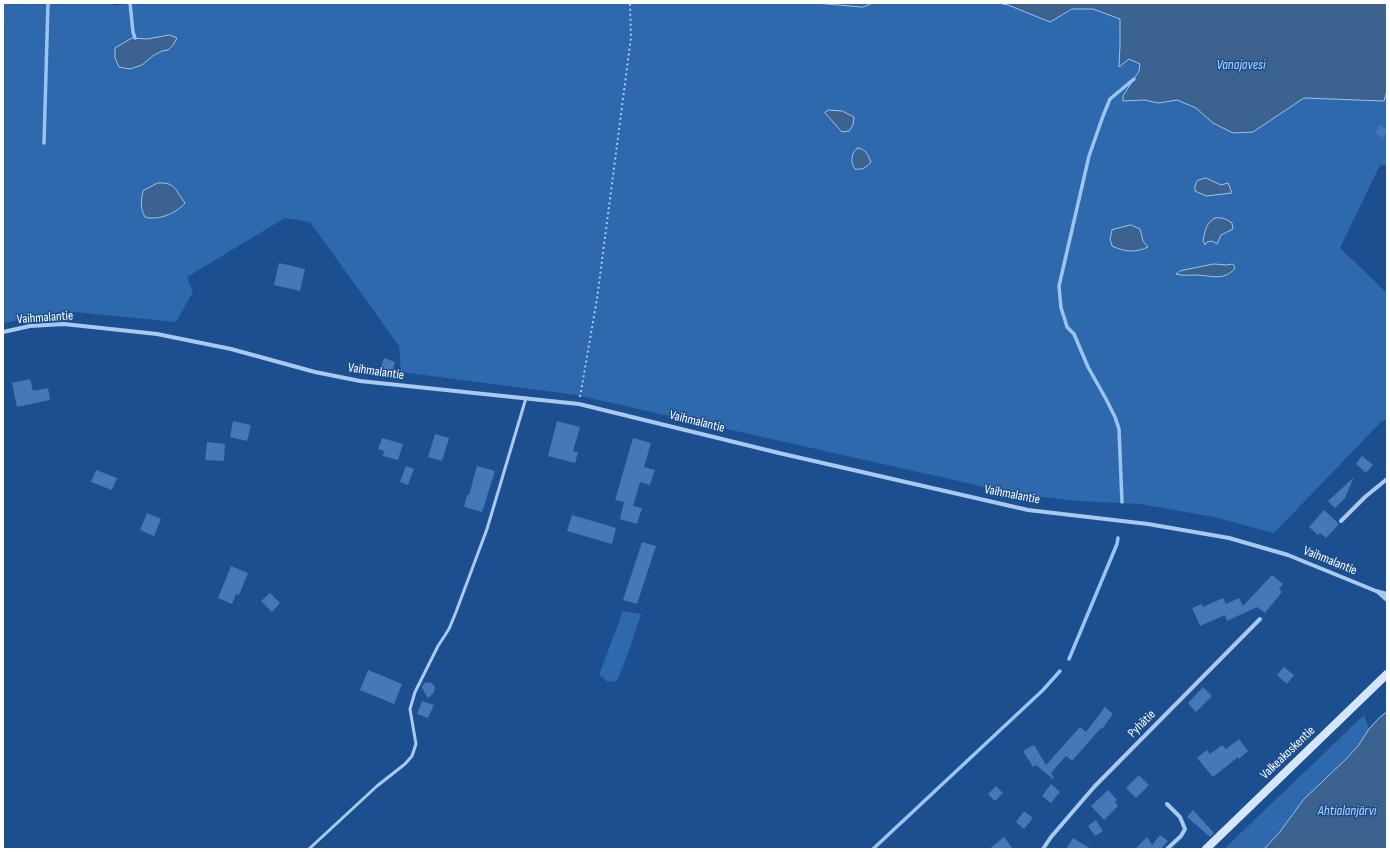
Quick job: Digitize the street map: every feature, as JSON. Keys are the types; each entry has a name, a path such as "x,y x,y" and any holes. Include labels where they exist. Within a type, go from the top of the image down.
{"street":[{"name":"Vaihmalantie","path":"3,332 30,326 64,324 157,334 231,349 314,372 360,381 579,404 779,453 1028,510 1148,524 1229,538 1288,555 1376,591 1387,594"},
{"path":"1342,521 1365,497 1387,479"},
{"name":"Vaihmalantie","path":"1376,591 1387,600"},
{"name":"Pyhätie","path":"1043,849 1051,837 1094,787 1260,619"},
{"name":"Valkeakoskentie","path":"1206,849 1387,674"},
{"path":"1167,804 1180,817 1185,829 1181,836 1167,849"}],"lane":[{"path":"309,849 377,786 405,764 412,756 416,744 410,709 412,700 438,646 449,629 456,612 486,529 526,398"}],"path":[{"path":"579,404 596,299 630,45 630,3"}],"shaded area":[{"path":"3,3 112,3 115,6 128,3 816,3 863,7 873,3 998,3 1008,5 1050,22 1072,9 1093,9 1120,19 1119,67 1129,59 1140,64 1139,71 1123,96 1124,101 1144,100 1159,103 1177,100 1196,108 1213,123 1253,132 1304,98 1384,101 1387,91 1387,165 1380,165 1340,248 1387,293 1387,419 1381,422 1274,533 1214,517 1140,504 1078,501 1016,494 576,395 401,372 399,346 310,222 285,218 187,277 193,292 176,322 64,311 3,323"},
{"path":"623,611 641,614 617,681 608,682 599,675"},
{"path":"1364,715 1369,729 1358,746 1293,813 1279,833 1264,849 1224,849"}],"water":[{"path":"816,3 873,3 863,7"},
{"name":"Vanajavesi","path":"998,3 1387,3 1387,91 1384,101 1304,98 1253,132 1233,133 1213,123 1196,108 1177,100 1159,103 1144,100 1123,101 1123,96 1139,71 1140,64 1129,59 1119,67 1120,19 1093,9 1072,9 1050,22 1008,5"},
{"path":"170,35 177,38 168,50 154,55 142,65 130,69 119,67 115,58 115,48 132,38 147,39"},
{"path":"829,110 842,111 854,117 853,125 849,131 842,132 825,113"},
{"path":"858,148 865,151 871,162 862,169 855,169 853,166 853,155"},
{"path":"1206,178 1221,185 1228,183 1232,193 1206,196 1195,191 1197,181"},
{"path":"158,183 172,185 185,203 182,207 167,215 156,218 145,217 141,204 143,191"},
{"path":"1215,218 1226,219 1232,223 1233,229 1221,235 1217,244 1212,241 1207,242 1205,245 1203,241 1206,228"},
{"path":"1131,225 1140,229 1143,241 1148,247 1130,251 1121,250 1112,246 1110,239 1112,230"},
{"path":"1214,264 1233,264 1235,268 1226,275 1216,277 1176,274 1180,271"},
{"name":"Ahtialanjärvi","path":"1387,712 1387,849 1264,849 1279,833 1304,799 1344,761 1358,746 1369,729"}],"building":[{"path":"1380,125 1387,130 1383,138 1375,133"},
{"path":"279,263 305,269 300,291 274,285"},
{"path":"384,358 395,362 392,373 380,370"},
{"path":"30,379 33,391 48,388 50,400 17,407 12,383"},
{"path":"233,421 251,425 247,441 230,437"},
{"path":"557,421 580,427 573,451 578,452 575,463 548,456"},
{"path":"435,434 449,438 442,461 428,457"},
{"path":"382,438 403,444 398,460 383,456 384,451 378,449"},
{"path":"633,438 651,443 644,467 655,470 650,485 640,482 633,506 642,508 637,524 620,519 624,502 615,500"},
{"path":"207,442 225,444 224,461 205,460"},
{"path":"1362,456 1373,465 1366,473 1356,464"},
{"path":"406,466 414,469 408,485 400,482"},
{"path":"477,466 495,471 482,512 464,507"},
{"path":"96,470 117,478 112,490 91,482"},
{"path":"1354,477 1345,498 1335,508 1328,501"},
{"path":"1324,510 1339,524 1326,538 1320,533 1318,535 1309,527"},
{"path":"147,513 161,519 154,536 140,530"},
{"path":"572,515 616,528 612,544 567,531"},
{"path":"642,542 656,546 637,604 623,600"},
{"path":"231,566 248,573 239,595 236,594 232,604 218,598"},
{"path":"1272,575 1283,584 1279,589 1282,592 1265,613 1257,607 1227,621 1225,615 1200,626 1192,608 1202,604 1203,607 1223,598 1226,604 1239,598 1243,606"},
{"path":"270,593 280,603 272,612 261,601"},
{"path":"1284,667 1294,675 1287,684 1277,675"},
{"path":"368,670 402,684 394,704 360,690"},
{"path":"426,682 432,683 435,687 434,692 428,698 422,688"},
{"path":"1203,687 1212,696 1196,712 1188,703"},
{"path":"422,701 434,705 428,718 417,714"},
{"path":"1105,707 1113,714 1102,729 1101,728 1072,761 1066,756 1051,773 1054,778 1053,779 1036,765 1033,767 1023,751 1034,745 1046,765 1080,727 1086,732"},
{"path":"1239,739 1248,751 1213,777 1197,758 1207,750 1210,754 1222,745 1226,749"},
{"path":"1139,775 1149,785 1136,798 1126,788"},
{"path":"1051,784 1060,792 1051,803 1042,796"},
{"path":"996,786 1003,793 995,801 988,794"},
{"path":"1108,790 1117,800 1115,802 1118,806 1104,820 1091,806"},
{"path":"1193,810 1214,833 1210,837 1187,817"},
{"path":"1024,811 1033,818 1024,829 1016,822"},
{"path":"1096,820 1103,831 1095,836 1088,826"},
{"path":"1160,835 1168,841 1161,849 1135,849 1147,837 1152,845"},
{"path":"1004,837 1013,849 989,849"},
{"path":"1073,838 1091,849 1066,849"}],"waterway":[{"path":"44,143 48,3"},
{"path":"130,3 135,38"},
{"path":"1122,502 1119,429 1115,417 1088,367 1074,334 1067,327 1061,308 1059,286 1089,156 1103,116 1110,99 1134,79"},
{"path":"1069,659 1117,544 1118,538"},
{"path":"873,849 1043,690 1060,671"}]}
